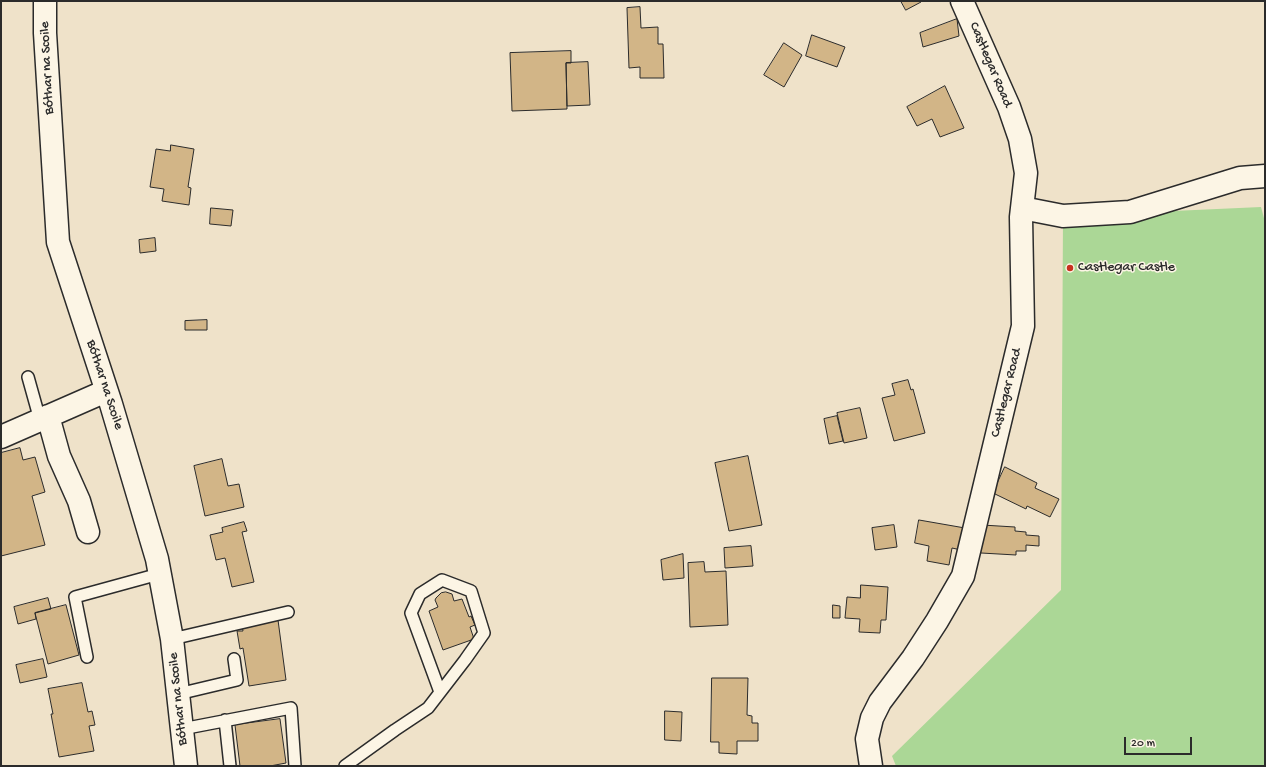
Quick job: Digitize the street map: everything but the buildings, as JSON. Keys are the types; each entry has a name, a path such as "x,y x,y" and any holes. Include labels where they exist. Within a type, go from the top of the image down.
{"street":[{"name":"Bóthar na Scoile","path":"46,1 45,33 58,242 106,391 157,559 172,639 186,766"},
{"name":"Castlegar Road","path":"871,766 867,739 872,718 880,702 913,658 937,621 963,576 1023,326 1021,217 1026,173 1020,139 1009,107 962,1"},
{"path":"1022,208 1063,216 1130,212 1240,178 1265,176"},
{"path":"1,437 106,391"},
{"path":"44,418 79,500 88,532"}],"lane":[{"path":"28,377 44,418"},
{"path":"87,657 75,597 159,574"},
{"path":"345,766 428,708 466,660 484,633 471,591 442,580 420,594 411,613 440,692"},
{"path":"172,639 288,612"},
{"path":"178,694 237,680 234,659"},
{"path":"182,729 291,708 296,766"},
{"path":"225,720 230,766"}],"green space":[{"path":"1261,207 1265,222 1265,766 896,766 892,756 1061,590 1063,216"}],"place":[{"name":"Castlegar Castle","path":"1070,268"}]}
